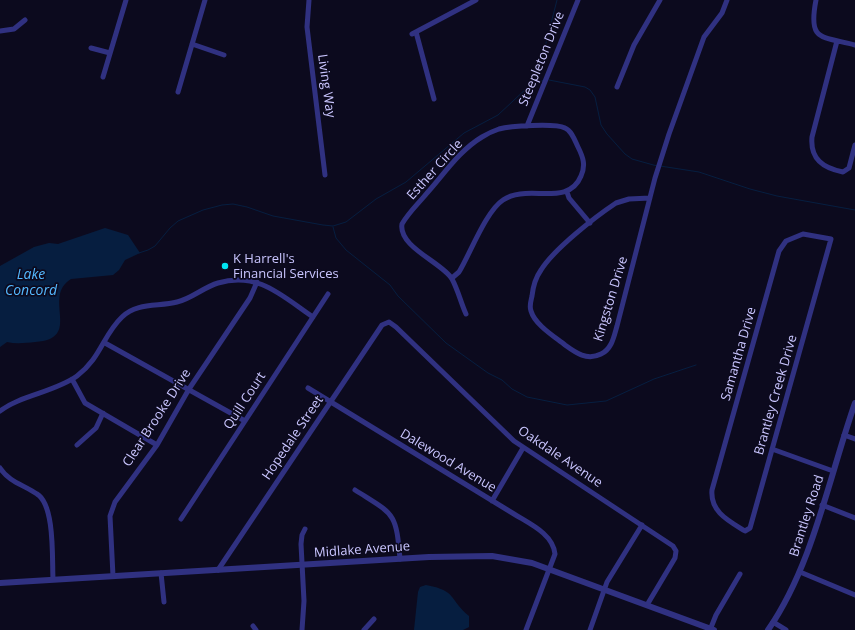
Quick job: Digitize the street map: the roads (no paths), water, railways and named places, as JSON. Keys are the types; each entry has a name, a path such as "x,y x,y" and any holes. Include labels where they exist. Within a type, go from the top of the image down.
{"street":[{"path":"103,77 126,0"},
{"path":"178,92 205,0"},
{"name":"Living Way","path":"309,0 307,28 326,175"},
{"path":"434,99 414,33 476,0"},
{"name":"Steepleton Drive","path":"527,126 578,0"},
{"path":"617,86 634,45 660,0"},
{"name":"Kingston Drive","path":"650,198 623,200 616,203 553,255 541,269 533,291 530,306 534,317 556,338 578,354 588,357 602,354 609,348 612,342 650,198 669,134 697,54 704,38 722,13 727,0"},
{"path":"816,0 813,21 814,28 820,35 855,45"},
{"path":"0,31 14,29 25,20"},
{"path":"837,40 811,145 814,156 821,165 832,170 843,172 849,168 855,145"},
{"path":"192,44 224,55"},
{"path":"91,48 110,53"},
{"name":"Esther Circle","path":"466,314 452,278 406,238 401,228 402,224 459,158 477,141 498,130 527,126 561,126 567,130 574,138 583,158 584,168 577,185 567,192"},
{"path":"452,278 459,272 489,216 502,200 511,196 567,192 569,198 590,223"},
{"name":"Samantha Drive","path":"724,517 716,509 713,502 712,490 779,251 786,241 803,234 831,239"},
{"name":"Brantley Creek Drive","path":"724,517 745,531 750,528 831,239"},
{"path":"0,412 72,379 88,367 105,343 112,328 123,316 142,306 177,303 218,283 237,279 257,282 269,288 313,317"},
{"name":"Clear Brooke Drive","path":"113,576 111,510 114,502 157,445 189,389 250,298 257,282"},
{"name":"Quill Court","path":"181,519 328,294"},
{"name":"Hopedale Street","path":"218,570 382,325 389,322"},
{"name":"Oakdale Avenue","path":"389,322 523,448 670,543 675,549 675,558 647,605"},
{"path":"105,343 245,421"},
{"path":"72,379 82,399 157,445"},
{"name":"Dalewood Avenue","path":"308,388 330,403 541,531 551,541 555,554 526,630"},
{"name":"Brantley Road","path":"768,630 786,602 800,572 855,403"},
{"path":"77,445 96,428 103,413"},
{"path":"844,435 855,439"},
{"path":"492,501 523,448"},
{"path":"772,449 833,472"},
{"path":"0,468 5,476 39,494 45,501 49,513 53,579"},
{"path":"355,490 392,515 396,524 400,559"},
{"path":"822,505 855,518"},
{"path":"590,630 604,589 642,524"},
{"path":"302,630 304,616 301,539 305,529"},
{"name":"Midlake Avenue","path":"0,583 400,559 492,556 521,560 549,568 712,630"},
{"path":"800,572 855,595"},
{"path":"162,573 164,602"},
{"path":"712,630 723,600 740,574"},
{"path":"364,630 374,619"},
{"path":"773,622 786,630"}],"water":[{"name":"Lake Concord","path":"105,228 128,235 140,253 125,260 119,270 113,275 71,279 63,287 60,296 60,325 57,333 49,339 24,343 7,342 0,347 0,266 34,247 49,243 58,244"},
{"path":"426,585 436,587 452,596 462,610 469,616 469,627 463,630 414,630 418,592 420,587"}],"waterway":[{"path":"536,82 557,0"},
{"path":"139,253 155,246 178,221 203,210 222,205 233,204 273,216 323,225 333,226 346,222 376,199 406,182 464,133 498,115 528,87 544,80"},
{"path":"549,80 585,87 590,90 595,97 601,125 607,134 625,154 632,159 657,166"},
{"path":"660,166 699,172 750,189 777,196 855,210"},
{"path":"333,227 336,238 346,250 390,285 398,296 446,343 488,373 502,380 512,389 527,397 567,405 606,401 654,379 696,365"}],"place":[{"name":"K Harrell's Financial Services","path":"225,266"}]}
